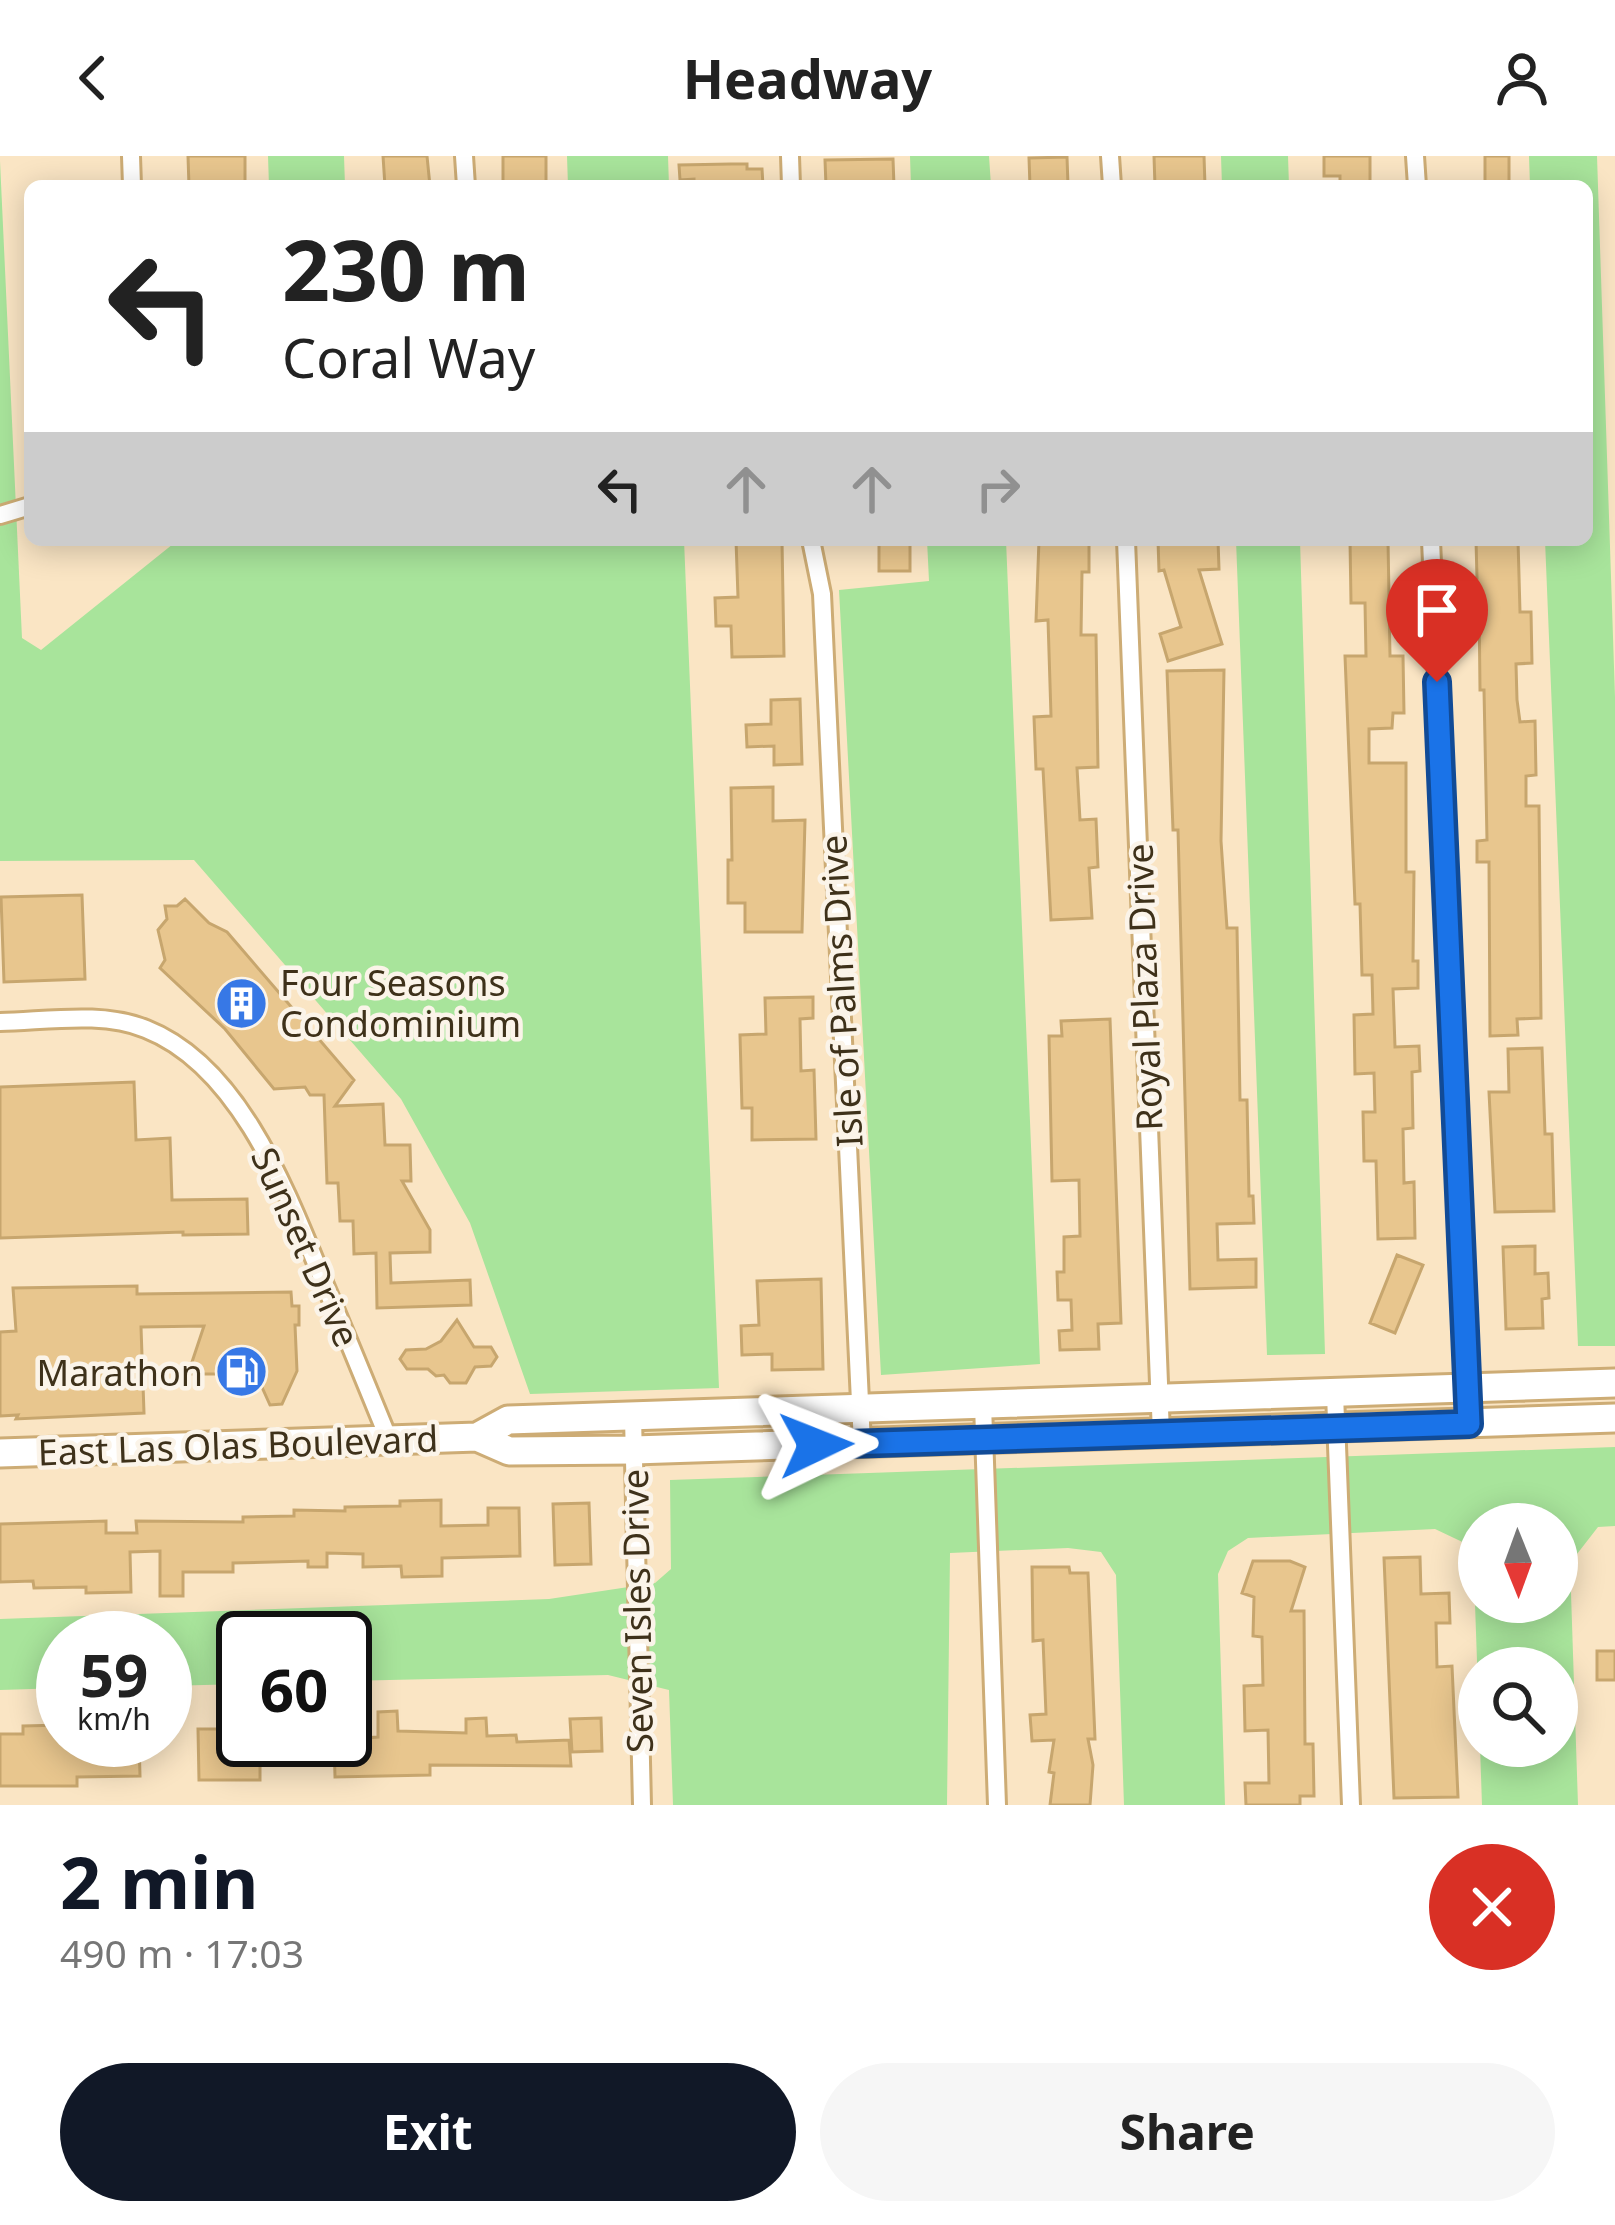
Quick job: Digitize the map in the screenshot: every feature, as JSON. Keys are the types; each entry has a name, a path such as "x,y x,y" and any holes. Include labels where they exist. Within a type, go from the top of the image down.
{"main road":[{"name":"East Las Olas Boulevard","path":"477,1437 508,1420 1615,1383"},
{"name":"East Las Olas Boulevard","path":"0,1453 477,1437 509,1451 862,1444 985,1451 1161,1434 1337,1439 1469,1424 1615,1418"}],"street":[{"name":"Isle of Palms Drive","path":"813,546 822,594 862,1444"},
{"name":"Royal Plaza Drive","path":"1126,546 1161,1434"},
{"path":"1431,546 1469,1424"},
{"name":"Sunset Drive","path":"0,1022 111,1020 149,1030 193,1060 245,1115 286,1189 389,1440"},
{"path":"1335,1394 1351,1805"},
{"path":"983,1405 997,1805"},
{"name":"Seven Isles Drive","path":"633,1417 642,1805"}],"shaded area":[{"path":"268,156 344,156 345,180 269,180"},
{"path":"567,156 668,156 669,180 568,180"},
{"path":"910,156 989,156 991,180 911,180"},
{"path":"1221,156 1288,156 1289,180 1222,180"},
{"path":"1529,156 1597,156 1615,697 1615,1346 1578,1346 1545,546 1593,546 1593,180 1530,180"},
{"path":"0,161 22,638 41,650 171,546 684,546 719,1388 530,1394 470,1223 401,1099 194,860 0,861"},
{"path":"927,546 1006,546 1040,1364 881,1375 839,590 929,581"},
{"path":"1236,546 1300,546 1325,1354 1267,1355"},
{"path":"1615,1447 1615,1526 1598,1527 1578,1553 1578,1503 1458,1503 1458,1540 1435,1529 1248,1538 1228,1551 1218,1574 1225,1805 1124,1805 1116,1575 1101,1552 1068,1548 950,1553 947,1805 673,1805 669,1690 608,1675 372,1680 372,1611 220,1611 549,1599 655,1583 671,1569 670,1480"},
{"path":"216,1611 216,1685 192,1685 192,1612"},
{"path":"36,1618 36,1689 0,1690 0,1619"},
{"path":"1476,1623 1572,1623 1573,1647 1477,1647"},
{"path":"1481,1767 1577,1767 1578,1805 1482,1805"}],"building":[{"path":"188,156 245,156 245,180 189,180"},
{"path":"383,156 427,156 429,180 385,180"},
{"path":"503,156 546,156 546,180 503,180"},
{"path":"1154,156 1204,156 1205,180 1155,180"},
{"path":"1324,156 1370,156 1370,180 1324,176"},
{"path":"1485,156 1509,156 1509,180 1485,180"},
{"path":"1067,157 1068,180 1030,180 1029,158"},
{"path":"893,159 894,180 826,180 825,160"},
{"path":"747,164 747,169 762,169 763,180 680,180 679,165"},
{"path":"736,546 782,546 784,656 732,657 731,626 716,626 715,598 738,597"},
{"path":"879,546 910,546 910,571 879,571"},
{"path":"1039,546 1089,546 1089,572 1082,572 1081,635 1096,635 1098,767 1077,768 1080,820 1096,819 1098,867 1089,868 1092,918 1051,920 1043,769 1036,769 1034,717 1051,716 1048,620 1036,621"},
{"path":"1158,546 1218,546 1219,569 1199,570 1222,644 1168,661 1160,634 1181,627 1164,570 1159,571"},
{"path":"1350,546 1388,546 1390,656 1403,656 1404,713 1393,713 1392,728 1369,729 1369,763 1406,763 1406,872 1414,872 1413,961 1418,961 1418,988 1393,989 1395,1047 1419,1046 1420,1071 1412,1072 1413,1128 1403,1129 1404,1183 1414,1182 1415,1238 1378,1239 1376,1161 1364,1161 1363,1112 1375,1112 1374,1073 1355,1074 1354,1015 1373,1014 1372,975 1362,975 1360,904 1355,904 1345,656 1366,656 1365,603 1351,603"},
{"path":"1476,546 1518,546 1520,612 1531,612 1532,663 1516,664 1520,722 1535,721 1536,775 1526,776 1526,806 1539,806 1541,1018 1517,1019 1518,1035 1490,1036 1489,862 1477,862 1477,841 1487,840 1479,600 1465,601 1464,578 1477,578"},
{"path":"1224,670 1221,841 1227,928 1237,928 1240,1100 1247,1100 1254,1223 1217,1224 1218,1260 1256,1259 1256,1287 1190,1289 1178,830 1173,830 1167,671"},
{"path":"800,699 802,764 774,765 774,746 747,747 746,725 771,724 771,700"},
{"path":"773,787 773,821 805,820 802,932 745,932 745,903 728,903 731,788"},
{"path":"82,895 85,979 4,982 1,897"},
{"path":"185,899 209,923 227,932 354,1080 335,1106 383,1104 385,1145 410,1145 411,1181 402,1181 430,1230 430,1252 390,1253 391,1283 470,1280 471,1305 377,1308 376,1253 354,1254 353,1221 340,1221 338,1183 327,1183 324,1095 310,1095 305,1087 274,1089 225,1029 160,968 165,960 158,930 167,919 165,906 177,906"},
{"path":"813,997 813,1018 800,1019 801,1071 814,1070 816,1139 752,1140 752,1108 742,1108 740,1035 766,1034 765,998"},
{"path":"1110,1019 1121,1323 1098,1324 1099,1349 1060,1350 1059,1331 1072,1330 1071,1300 1058,1300 1057,1272 1064,1272 1064,1237 1080,1236 1079,1180 1052,1181 1049,1036 1062,1036 1061,1021"},
{"path":"1542,1048 1545,1134 1552,1134 1554,1211 1495,1212 1489,1092 1509,1092 1508,1049"},
{"path":"134,1082 136,1140 170,1138 172,1200 247,1199 248,1234 0,1238 0,1087"},
{"path":"1535,1246 1535,1274 1548,1273 1549,1298 1542,1299 1543,1328 1506,1329 1503,1247"},
{"path":"1397,1255 1423,1265 1395,1333 1370,1323"},
{"path":"821,1279 823,1369 772,1370 772,1354 742,1355 741,1326 759,1325 757,1281"},
{"path":"137,1286 137,1294 291,1292 292,1306 299,1306 297,1371 282,1404 270,1405 256,1374 188,1374 204,1326 141,1327 144,1413 0,1416 0,1332 16,1331 13,1288"},
{"path":"457,1320 474,1347 491,1347 497,1357 491,1366 475,1367 466,1383 450,1383 428,1369 407,1369 400,1359 406,1350 426,1349 441,1341"},
{"path":"441,1500 441,1526 488,1525 488,1508 519,1508 520,1556 442,1558 442,1576 402,1577 401,1566 363,1567 363,1554 327,1553 327,1567 308,1567 308,1561 233,1563 233,1572 183,1572 183,1596 160,1596 160,1551 130,1552 131,1592 86,1593 86,1587 34,1588 33,1581 0,1582 0,1524 106,1521 106,1533 137,1533 136,1521 243,1522 243,1517 294,1516 294,1510 345,1511 345,1507"},
{"path":"589,1503 591,1564 555,1565 553,1504"},
{"path":"1420,1557 1421,1594 1449,1593 1450,1623 1436,1623 1437,1667 1452,1666 1458,1797 1394,1798 1384,1558"},
{"path":"1253,1561 1290,1561 1305,1567 1291,1611 1304,1611 1305,1744 1313,1744 1314,1796 1300,1796 1300,1805 1246,1805 1245,1783 1269,1783 1268,1730 1245,1731 1244,1686 1263,1685 1262,1637 1253,1636 1254,1597 1242,1593"},
{"path":"1032,1567 1069,1567 1070,1573 1088,1573 1095,1739 1088,1739 1093,1765 1090,1805 1050,1805 1054,1740 1032,1741 1030,1715 1046,1714 1043,1640 1033,1641"},
{"path":"1597,1651 1615,1651 1615,1680 1597,1680"},
{"path":"397,1711 398,1731 466,1733 466,1719 486,1718 487,1736 516,1735 517,1742 569,1740 571,1766 430,1765 430,1775 335,1777 335,1767 372,1767 378,1712"},
{"path":"601,1718 602,1751 572,1752 570,1719"},
{"path":"23,1726 36,1726 36,1767 140,1767 140,1776 77,1777 77,1786 0,1786 0,1734 23,1734"},
{"path":"198,1729 216,1729 216,1767 260,1767 260,1780 199,1780"}],"place":[{"name":"Four Seasons Condominium","path":"241,1003"},
{"name":"Marathon","path":"242,1372"}],"route":[{"path":"816,1445 1469,1424 1437,682"}]}
